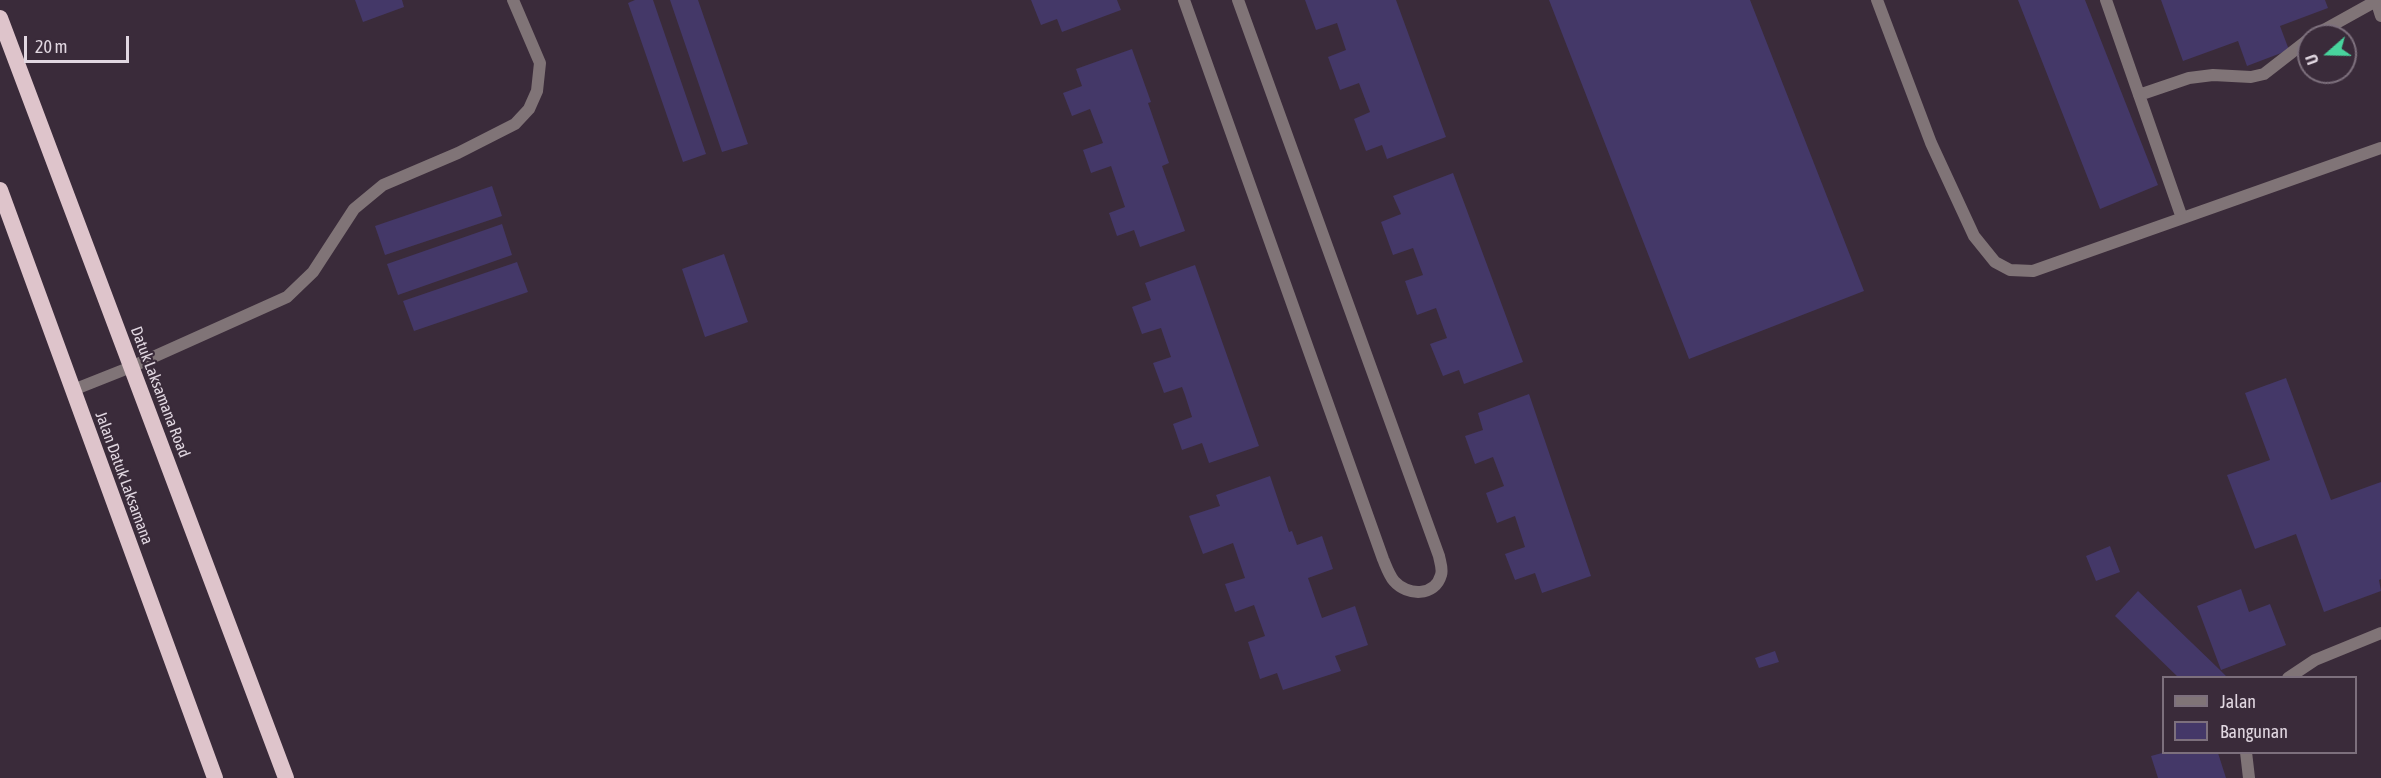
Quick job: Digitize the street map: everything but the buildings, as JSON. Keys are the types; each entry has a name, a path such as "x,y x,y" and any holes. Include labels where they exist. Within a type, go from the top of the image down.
{"highway":[{"name":"Datuk Laksamana Road","path":"0,18 286,778"},
{"name":"Jalan Datuk Laksamana","path":"0,190 215,778"}],"street":[{"path":"73,390 131,368 287,297 313,272 354,209 383,185 458,153 515,124 529,109 537,91 540,63 513,0"},
{"path":"1184,0 1383,559 1395,581 1402,587 1411,592 1428,590 1440,578 1442,572 1439,556 1238,0"},
{"path":"1876,0 1936,154 1974,236 1995,262 2010,270 2033,271 2381,148"},
{"path":"2106,0 2182,218"},
{"path":"2335,24 2376,1 2381,16"},
{"path":"2139,95 2189,78 2212,75 2251,77 2264,74 2297,48"},
{"path":"2291,676 2315,660 2381,633"},
{"path":"2246,754 2249,778"}]}
